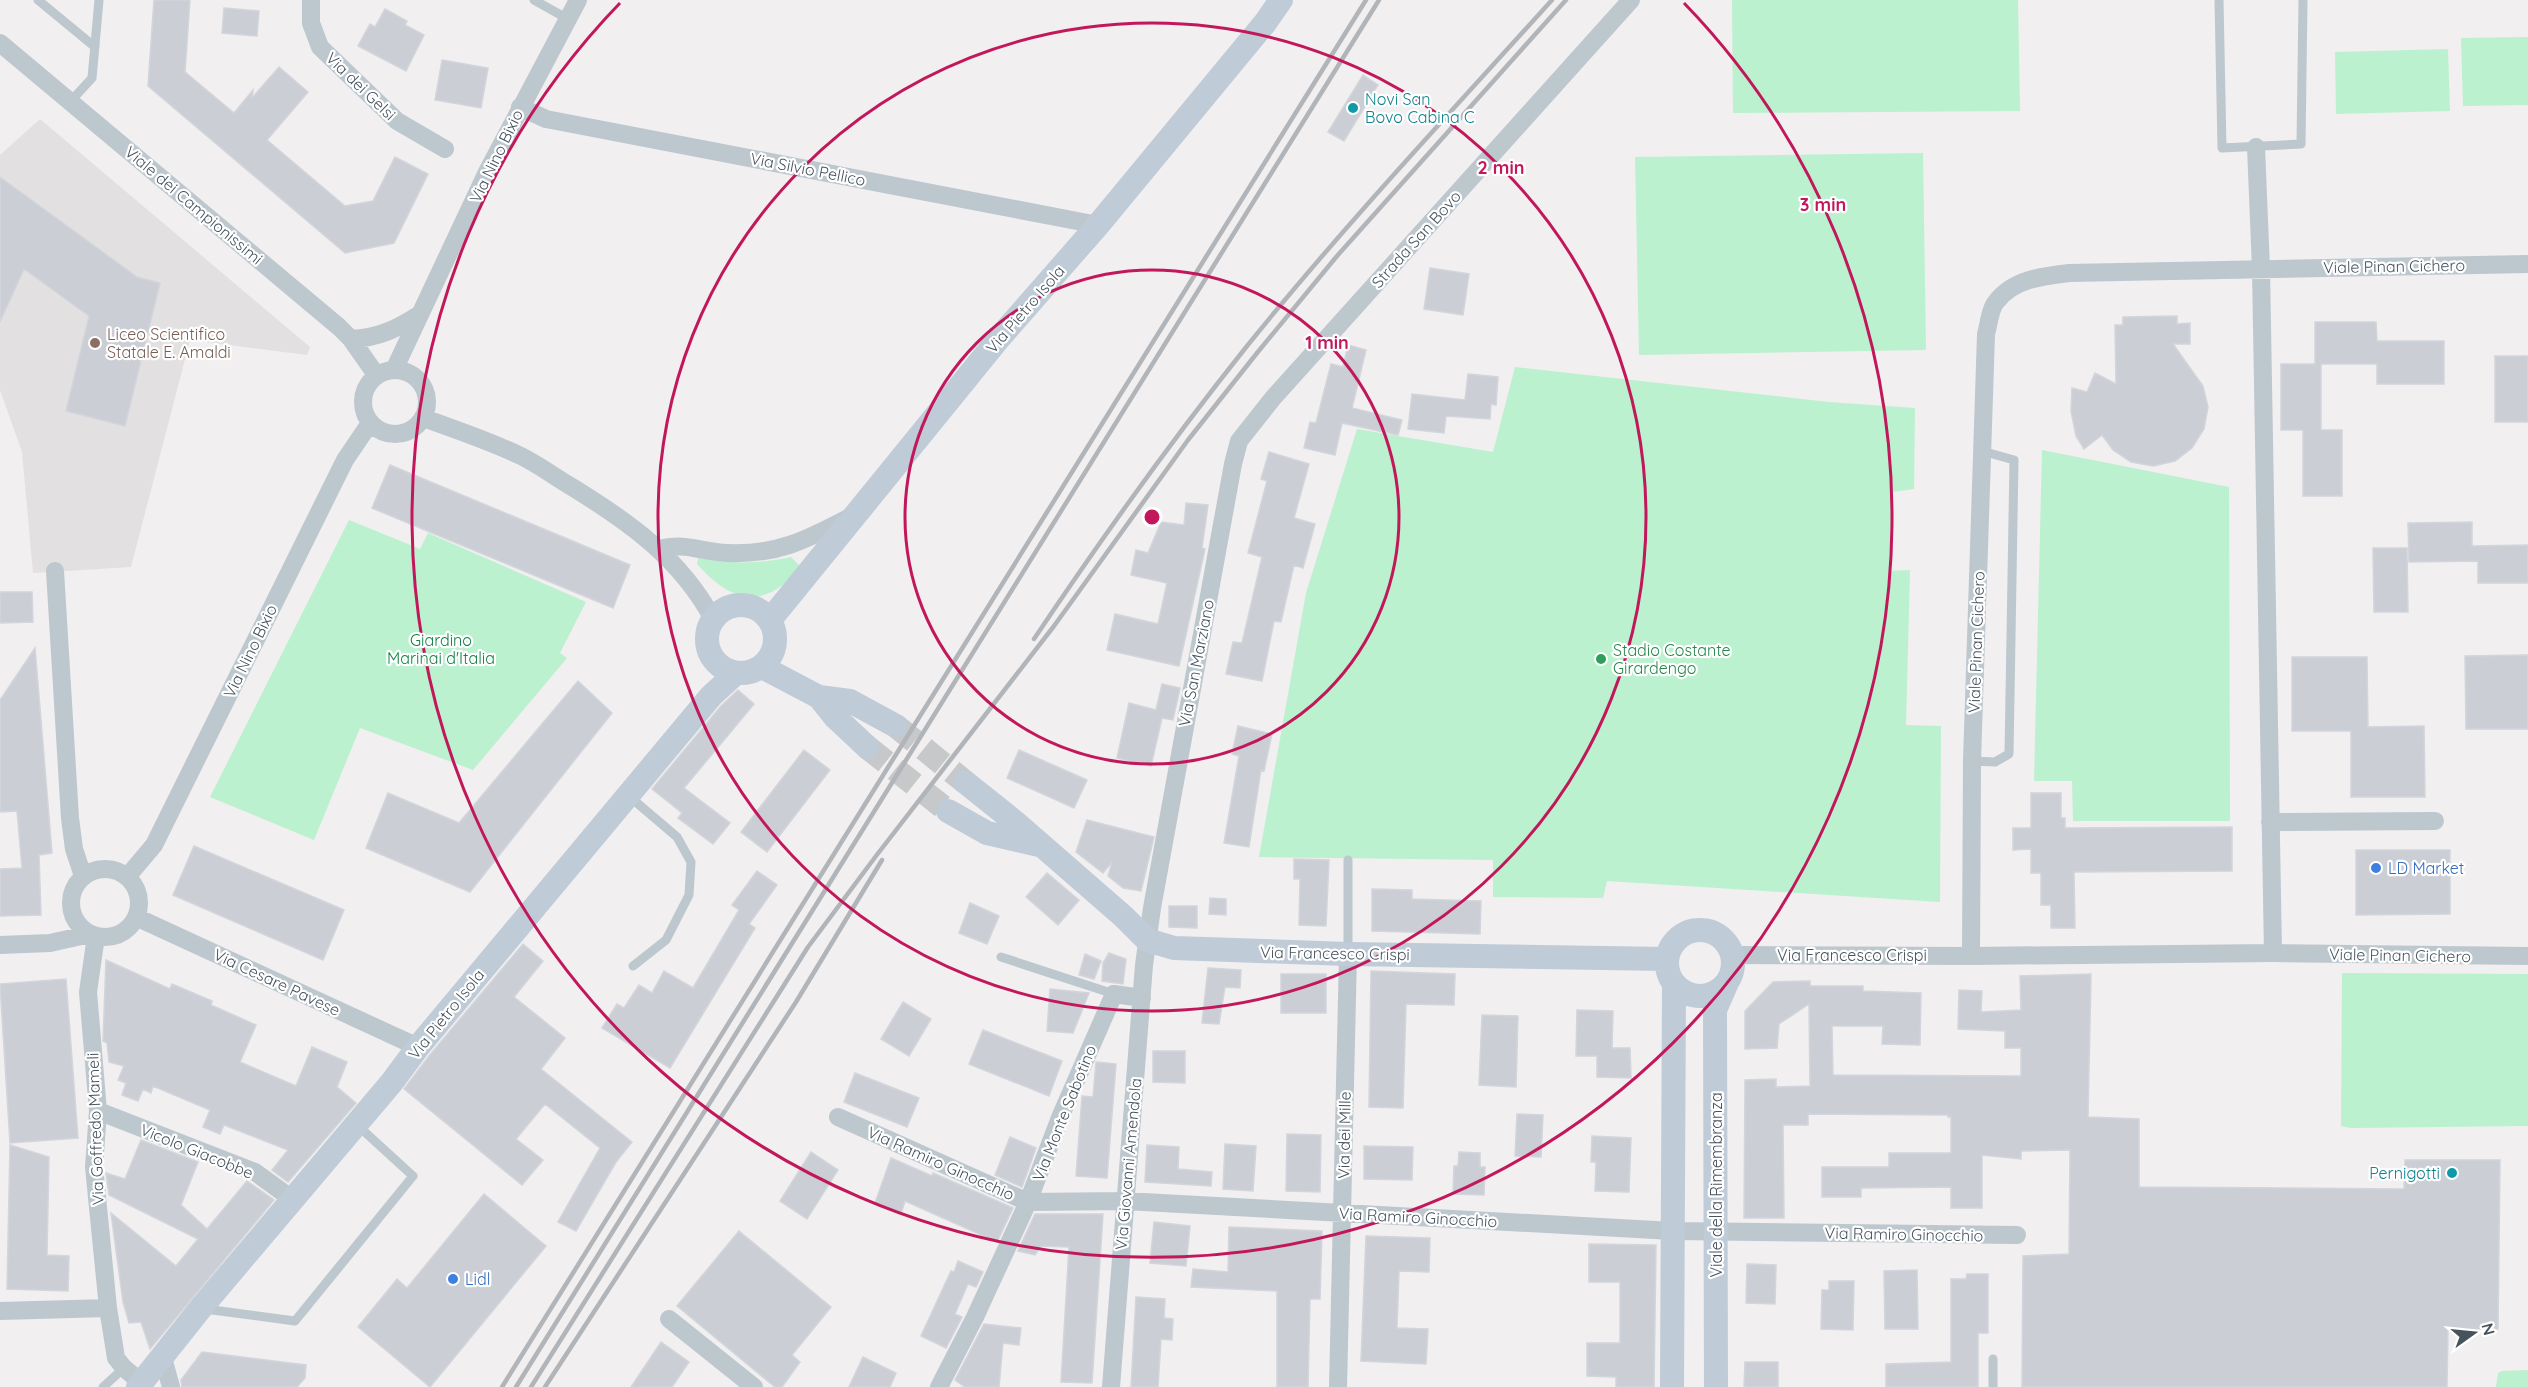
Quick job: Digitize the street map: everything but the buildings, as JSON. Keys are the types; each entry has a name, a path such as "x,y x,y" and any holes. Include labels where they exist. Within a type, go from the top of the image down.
{"street":[{"name":"Via dei Gelsi","path":"311,0 311,23 320,47 397,122 445,149"},
{"name":"Via Nino Bixio","path":"385,373 420,314 520,107 578,0"},
{"name":"Via Pietro Isola","path":"770,620 1000,337 1098,225 1281,0"},
{"name":"Strada San Bovo","path":"1273,398 1631,0"},
{"name":"Viale dei Campionissimi","path":"0,44 211,218 351,339 385,373"},
{"name":"Via Silvio Pellico","path":"520,107 546,119 1098,225"},
{"path":"2256,147 2261,269 2272,953"},
{"name":"Viale Pinan Cichero","path":"2528,264 2068,273 2036,277 2016,285 1995,302 1986,333 1972,761 1971,956 2272,953 2528,956"},
{"path":"351,339 369,339 393,331 420,314"},
{"path":"405,372 415,377 423,385 427,396 424,418 411,431 394,435 385,433 370,423 364,411 363,398 368,385 385,373 405,372"},
{"name":"Via San Marziano","path":"1148,940 1189,699 1233,464 1239,441 1273,398"},
{"path":"424,418 522,457 612,512 640,532 658,549 701,596 713,619"},
{"name":"Via Nino Bixio","path":"127,877 154,845 345,460 370,423"},
{"path":"658,549 681,545 726,553 764,552 802,543 857,513"},
{"path":"56,571 70,818 74,849 83,876"},
{"path":"735,605 748,606 761,610 770,620 775,632 775,645 771,657 762,667 749,673 735,674 724,670 715,662 706,641 713,619 723,610 735,605"},
{"path":"762,667 819,698 835,717 867,747"},
{"name":"Via Pietro Isola","path":"134,1379 163,1358 200,1309 628,795 711,696 735,674"},
{"path":"819,698 850,701 896,726"},
{"name":"Via Francesco Crispi","path":"965,782 1148,940 1174,948 1206,951 1667,959"},
{"name":"Via Francesco Crispi","path":"948,811 987,833 1041,846"},
{"path":"2270,822 2435,821"},
{"path":"100,869 119,872 127,877 134,885 138,896 136,917 123,932 105,938 82,929 71,912 72,892 83,876 100,869"},
{"name":"Via Cesare Pavese","path":"136,917 418,1047"},
{"path":"1672,1387 1674,984 1667,968 1667,959 1670,949 1684,933 1704,929 1722,938 1733,955 1731,976 1726,985 1718,991 1700,996 1681,990 1674,984"},
{"path":"0,945 50,943 93,935"},
{"name":"Via Goffredo Mameli","path":"93,935 88,992 98,1111 94,1167 108,1308 116,1358 134,1379"},
{"name":"Via Giovanni Amendola","path":"1111,1387 1148,940"},
{"name":"Via dei Mille","path":"1338,1387 1347,954"},
{"name":"Via Francesco Crispi","path":"1733,955 1971,956"},
{"name":"Viale della Rimembranza","path":"1716,1387 1716,1010 1726,985"},
{"path":"1114,994 1142,998"},
{"name":"Via Monte Sabotino","path":"939,1387 975,1317 1028,1202 1061,1115 1114,994"},
{"name":"Vicolo Giacobbe","path":"98,1111 255,1172 292,1200"},
{"name":"Via Ramiro Ginocchio","path":"838,1117 1028,1202 1125,1201 1673,1231 2017,1235"},
{"path":"0,1311 108,1308"},
{"path":"669,1319 754,1387"},
{"path":"163,1358 171,1387"}],"lane":[{"path":"38,0 48,4 95,47"},
{"path":"70,102 92,78 99,0"},
{"path":"534,0 568,19"},
{"path":"2219,0 2222,148 2301,144 2303,0"},
{"path":"1972,761 1995,762 2010,754 2014,460 1982,451"},
{"path":"628,795 677,837 691,862 689,895 666,940 633,966"},
{"path":"1347,954 1348,860"},
{"path":"1001,957 1114,994"},
{"path":"200,1309 295,1321 413,1176 356,1124"},
{"path":"1993,1359 1993,1387"},
{"path":"103,1387 134,1379"}],"shaded area":[{"name":"Liceo Scientifico Statale E. Amaldi","path":"40,119 310,347 307,355 190,340 131,567 33,573 22,452 0,390 0,155"}],"green space":[{"path":"1732,0 2018,0 2020,111 1733,113"},
{"path":"2528,37 2528,105 2463,106 2461,38"},
{"path":"2448,49 2450,111 2336,114 2335,52"},
{"path":"1923,153 1926,350 1639,355 1635,157"},
{"name":"Stadio Costante Girardengo","path":"1515,367 1829,402 1915,408 1914,489 1892,492 1889,571 1910,570 1906,725 1941,726 1940,902 1607,881 1603,898 1493,897 1493,860 1259,857 1306,593 1357,429 1493,452"},
{"path":"2042,450 2229,487 2230,821 2073,821 2072,781 2034,781"},
{"name":"Giardino Marinai d'Italia","path":"349,520 420,549 428,533 586,602 560,653 567,658 473,770 360,728 314,840 210,797"},
{"path":"791,557 801,567 787,581 774,591 761,596 748,597 723,587 697,564 698,558 744,562"},
{"path":"2342,973 2528,974 2528,1126 2350,1128 2341,1126"},
{"path":"2528,1370 2528,1387 2496,1387 2498,1373"}],"tunnel":[{"path":"896,726 965,782"},
{"path":"867,747 948,811"}],"railway":[{"path":"502,1387 1366,0"},
{"path":"516,1387 1379,0"},
{"path":"1034,639 1137,491 1247,346 1359,214 1552,0"},
{"path":"531,1387 808,947 1054,626 1188,440 1257,353 1337,256 1566,0"},
{"path":"545,1387 796,1002 882,860"}],"place":[{"name":"Novi San Bovo Cabina C","path":"1353,108"},
{"name":"Liceo Scientifico Statale E. Amaldi","path":"95,343"},
{"name":"Stadio Costante Girardengo","path":"1601,659"},
{"name":"LD Market","path":"2376,868"},
{"name":"Pernigotti","path":"2452,1173"},
{"name":"Lidl","path":"453,1279"}]}
